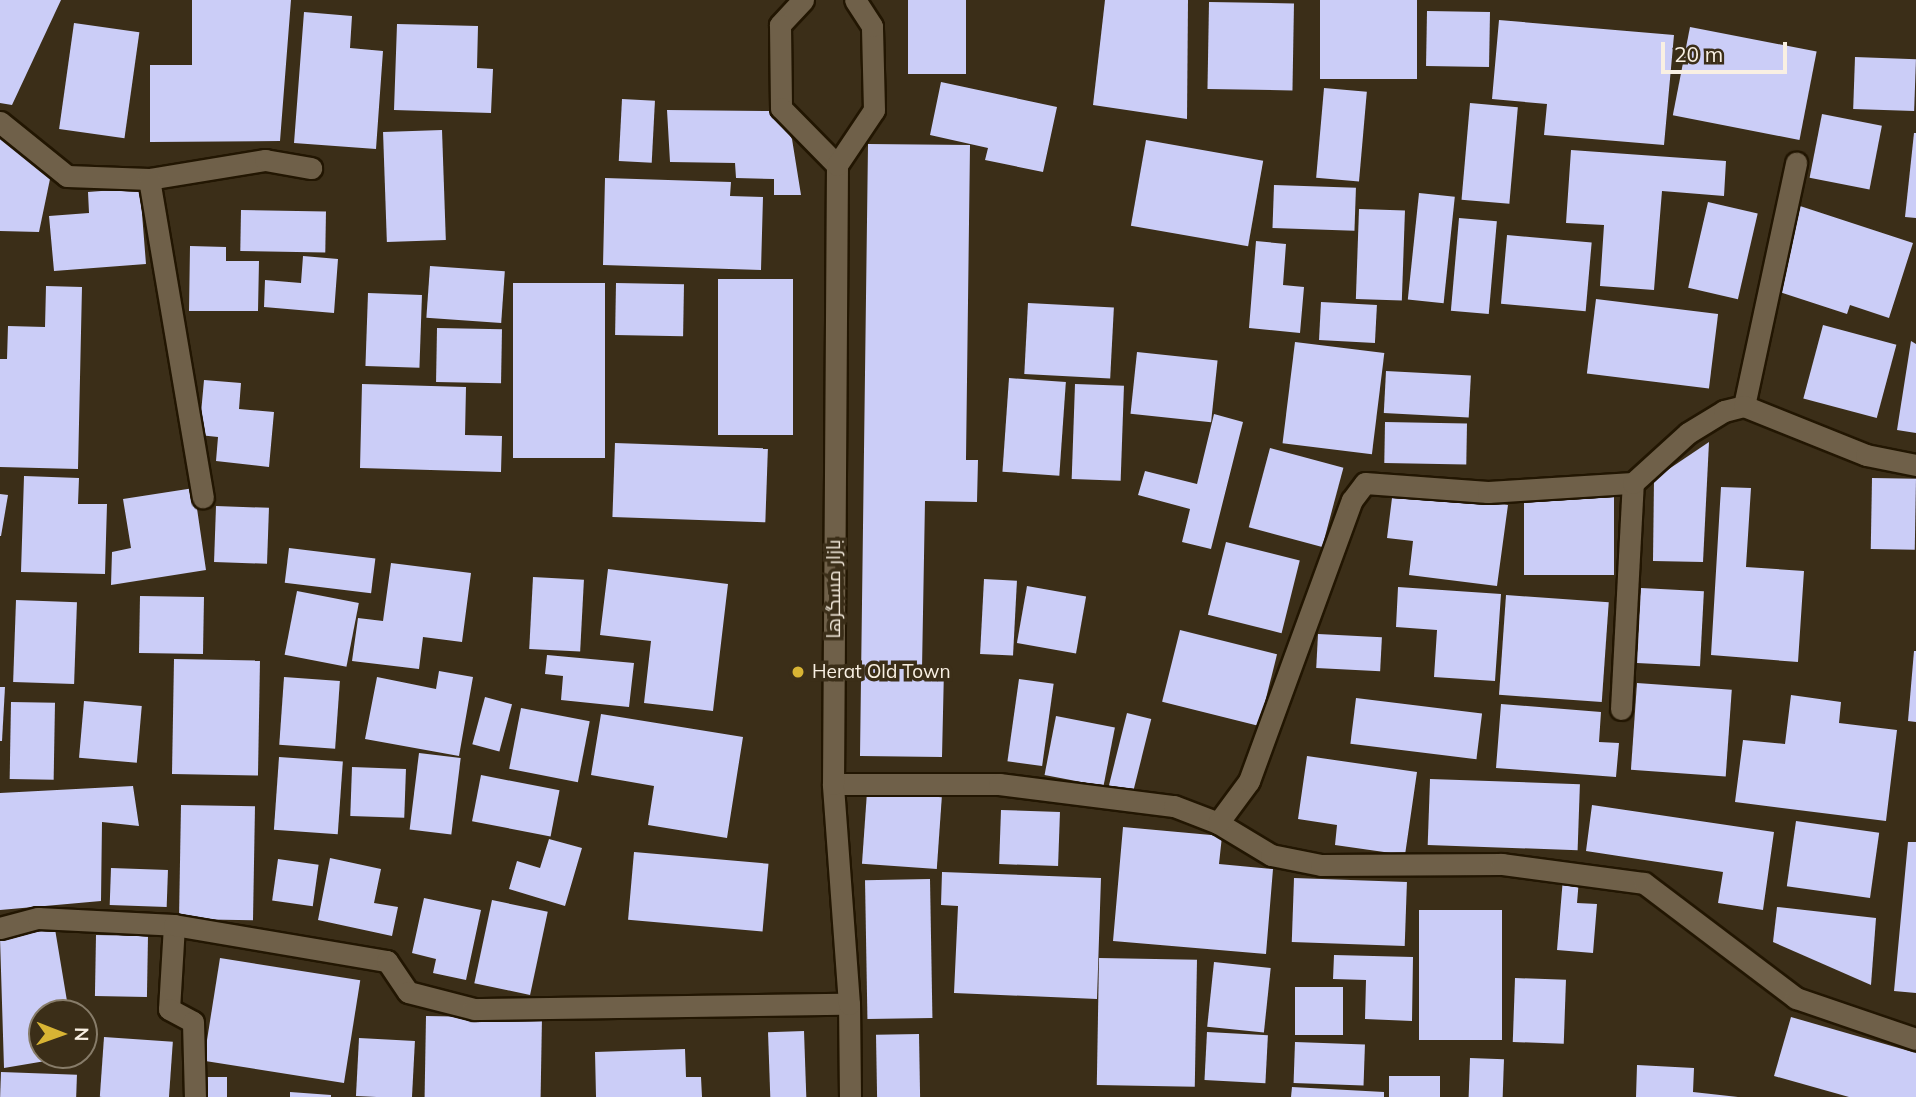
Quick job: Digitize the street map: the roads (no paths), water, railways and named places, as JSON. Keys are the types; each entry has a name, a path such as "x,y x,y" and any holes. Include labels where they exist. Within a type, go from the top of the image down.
{"street":[{"path":"803,0 780,25 781,108 837,165 874,110 872,26 855,0"},
{"path":"0,122 67,176 149,179 265,160 311,168"},
{"path":"1744,406 1796,163"},
{"name":"بازار مسگرها","path":"837,165 833,784 849,1004 850,1097"},
{"path":"149,179 203,496"},
{"path":"1218,823 1249,781 1352,500 1365,483 1488,492 1633,483 1688,433 1724,411 1744,406 1866,455 1916,465"},
{"path":"1622,709 1633,483"},
{"path":"833,784 999,784 1174,806 1218,823 1271,855 1321,865 1502,864 1644,883 1796,998 1916,1039"},
{"path":"0,928 38,918 174,925 387,961 408,992 474,1009 849,1004"},
{"path":"174,925 169,1009 194,1021 195,1097"}],"place":[{"name":"Herat Old Town","path":"798,672"}]}
